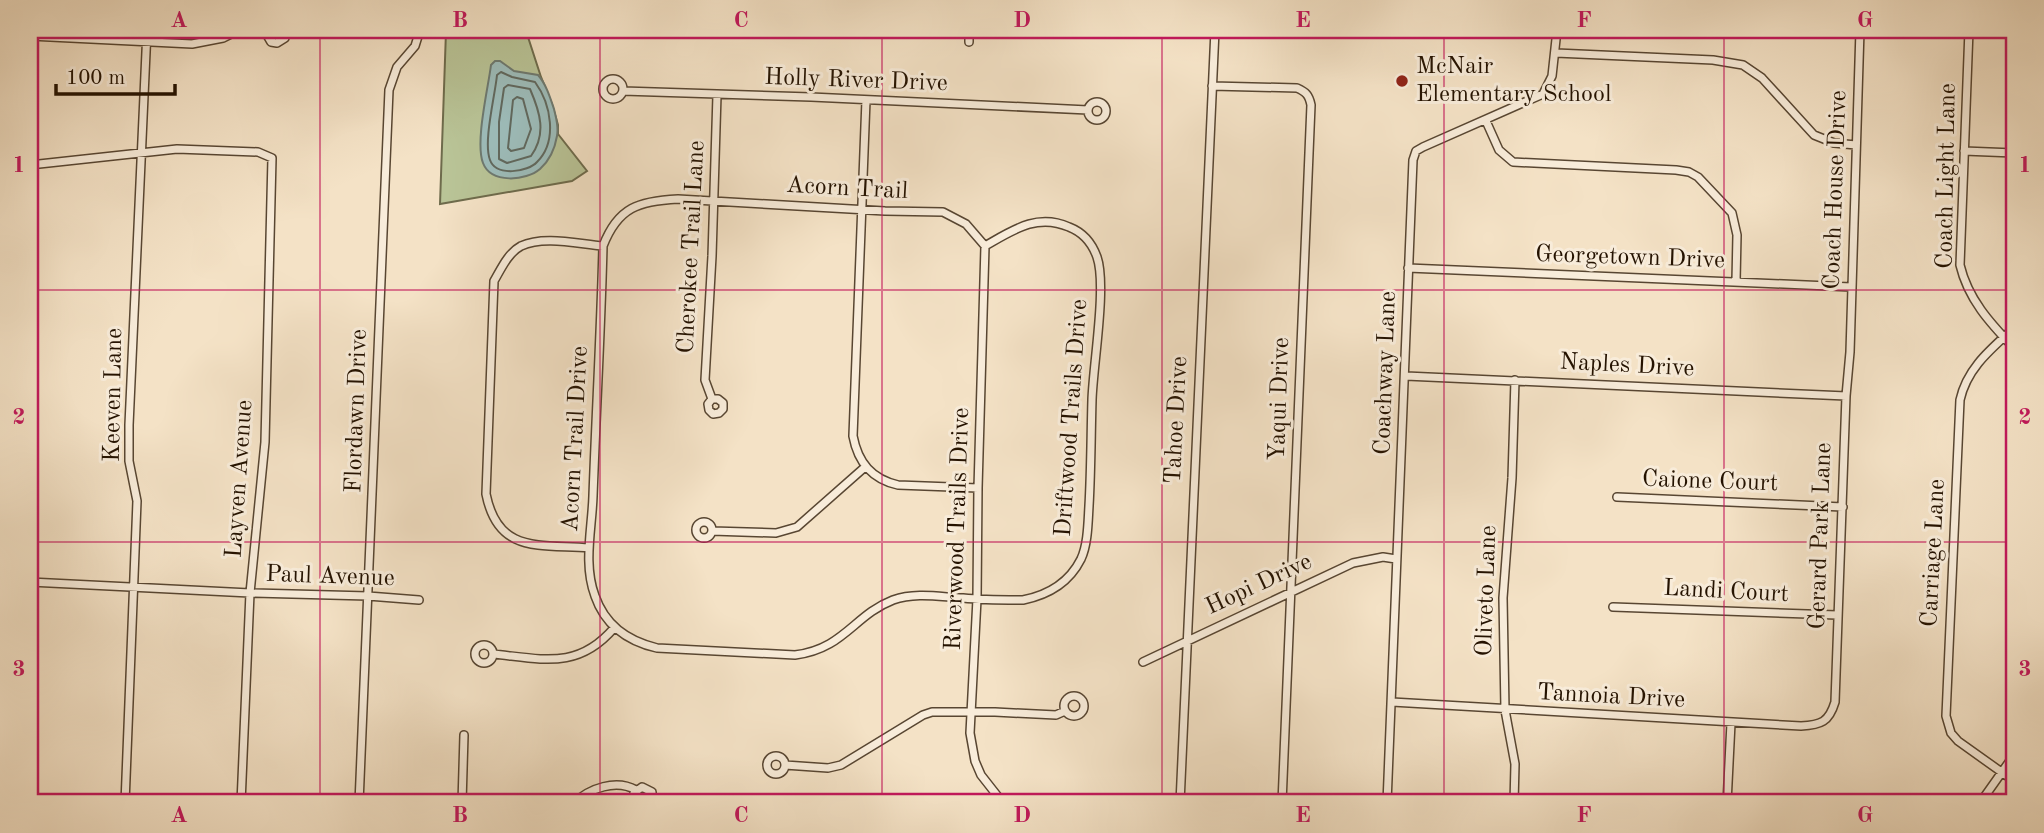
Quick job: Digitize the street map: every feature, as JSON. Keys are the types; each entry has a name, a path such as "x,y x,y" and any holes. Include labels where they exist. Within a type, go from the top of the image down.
{"street":[{"name":"Keeven Lane","path":"125,803 137,501 129,461 129,425 147,30"},
{"path":"30,36 192,44 223,37 239,30"},
{"path":"264,30 271,42 277,43 285,38 286,30"},
{"name":"Flordawn Drive","path":"359,803 389,90 397,67 415,46 420,30"},
{"path":"969,42 970,30"},
{"name":"Coachway Lane","path":"1387,803 1406,376 1411,188 1416,151 1543,94 1552,76 1556,30"},
{"name":"Coach House Drive","path":"1850,352 1860,30"},
{"path":"1927,30 2014,33"},
{"name":"Coach Light Lane","path":"1969,31 1960,265 1977,306 2014,348"},
{"name":"Tahoe Drive","path":"1180,803 1215,34"},
{"path":"1556,53 1733,62 1762,78 1814,135 1834,143 1856,145"},
{"name":"Yaqui Drive","path":"1212,86 1297,88 1305,91 1311,105 1282,803"},
{"name":"Holly River Drive","path":"623,91 1088,110"},
{"name":"Cherokee Trail Lane","path":"712,399 705,380 717,95"},
{"path":"866,100 853,436 855,448 865,467 889,483 978,488"},
{"path":"1486,121 1499,150 1513,162 1676,170 1698,177 1732,212 1736,222 1736,281"},
{"name":"Layven Avenue","path":"142,153 177,149 258,152 272,158 265,442 250,593 241,803"},
{"path":"1964,151 2014,153"},
{"path":"30,165 142,153"},
{"name":"Acorn Trail","path":"603,246 619,217 634,206 651,200 678,199 943,212 966,224 985,246"},
{"name":"Driftwood Trails Drive","path":"614,628 642,644 657,648 795,655 813,653 827,647 869,614 891,601 922,595 1023,600 1049,592 1067,578 1082,556 1088,518 1093,373 1100,278 1097,257 1087,239 1073,228 1056,221 1043,221 1014,229 985,246"},
{"path":"589,548 527,544 511,538 498,527 489,512 485,494 494,281 505,260 520,247 542,241 603,246"},
{"name":"Acorn Trail Drive","path":"603,246 597,431 589,548 594,594 602,613 614,628"},
{"name":"Riverwood Trails Drive","path":"985,246 971,748 981,775 1003,803"},
{"name":"Georgetown Drive","path":"1408,268 1851,287"},
{"name":"Carriage Lane","path":"2014,328 1974,369 1960,400 1946,716 1951,733 1958,741 2014,781"},
{"name":"Gerard Park Lane","path":"1827,720 1835,702 1846,396 1850,352"},
{"name":"Naples Drive","path":"1406,376 1846,396"},
{"name":"Oliveto Lane","path":"1514,803 1515,764 1505,710 1503,598 1512,478 1515,380"},
{"path":"712,531 776,533 797,527 865,467"},
{"name":"Caione Court","path":"1617,497 1843,507"},
{"name":"Hopi Drive","path":"1143,662 1353,562 1383,557 1396,559"},
{"name":"Paul Avenue","path":"30,582 419,600"},
{"name":"Landi Court","path":"1613,607 1837,615"},
{"path":"493,654 568,658 591,650 614,628"},
{"name":"Tannoia Drive","path":"1392,702 1731,723 1810,726 1827,720"},
{"path":"785,765 828,768 841,765 923,715 971,712 1056,715 1065,711"},
{"path":"1727,803 1731,723"},
{"path":"462,803 464,735"},
{"path":"1980,803 2014,755"},
{"path":"574,803 594,789 605,786 636,790"},
{"path":"637,803 634,797 636,790 642,787 649,789 653,795 649,803"}],"green space":[{"path":"446,31 527,34 552,104 558,134 587,171 572,181 440,204"}],"water":[{"path":"500,61 514,71 538,75 546,87 557,122 556,141 546,162 534,173 518,178 493,174 487,170 481,154 481,129 491,65"}],"place":[{"name":"McNair Elementary School","path":"1402,81"}]}
